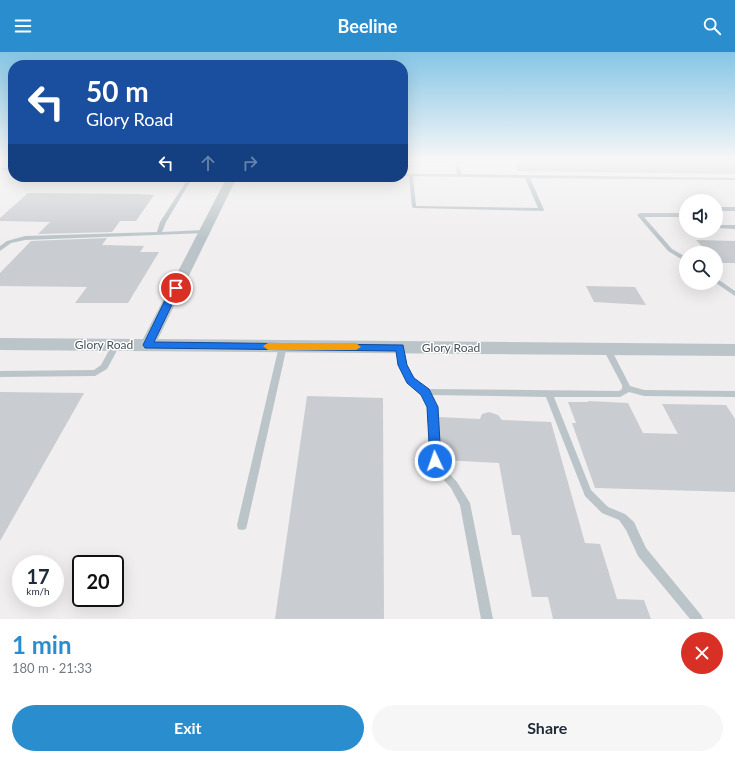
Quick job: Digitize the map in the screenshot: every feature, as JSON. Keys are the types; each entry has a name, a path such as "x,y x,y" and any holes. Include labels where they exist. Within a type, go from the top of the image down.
{"street":[{"path":"148,345 227,186"},
{"name":"Glory Road","path":"1,345 735,350"}],"lane":[{"path":"159,233 163,222 185,186"},
{"path":"412,186 414,208 541,210 531,186"},
{"path":"723,209 735,210"},
{"path":"679,215 640,215 670,250 679,256"},
{"path":"723,226 735,227"},
{"path":"0,248 9,242 25,238 203,232"},
{"path":"723,285 735,294"},
{"path":"0,374 95,373 104,367 116,345"},
{"path":"242,525 283,346"},
{"path":"400,347 402,365 410,380 425,392 432,407 435,461 466,503 487,619"},
{"path":"607,349 626,388 644,393 735,394"},
{"path":"425,392 620,394 626,391 626,388"},
{"path":"549,393 588,493 606,510 622,517 630,526 642,552 697,619"}],"building":[{"path":"28,193 154,195 136,221 120,221 112,232 38,234 50,222 0,221 0,218"},
{"path":"107,238 102,245 144,246 140,252 159,252 128,303 75,303 87,287 0,286 0,273 31,241"},
{"path":"696,240 735,241 735,263 723,263 723,246 702,246"},
{"path":"586,286 635,287 646,305 594,302"},
{"path":"0,392 84,393 0,541"},
{"path":"307,396 383,398 384,619 275,619"},
{"path":"588,401 628,403 643,433 678,434 662,404 726,405 735,419 735,492 595,488 572,423 576,423 568,402 589,402"},
{"path":"489,412 498,415 502,420 551,422 585,543 600,544 617,599 644,600 651,619 553,619 548,597 532,597 520,535 512,535 499,463 442,460 438,417 480,419 482,414"}],"slow traffic":[{"path":"268,346 356,347"}],"route":[{"path":"176,288 148,345 400,347 402,365 410,380 425,392 432,407 435,461"}]}
